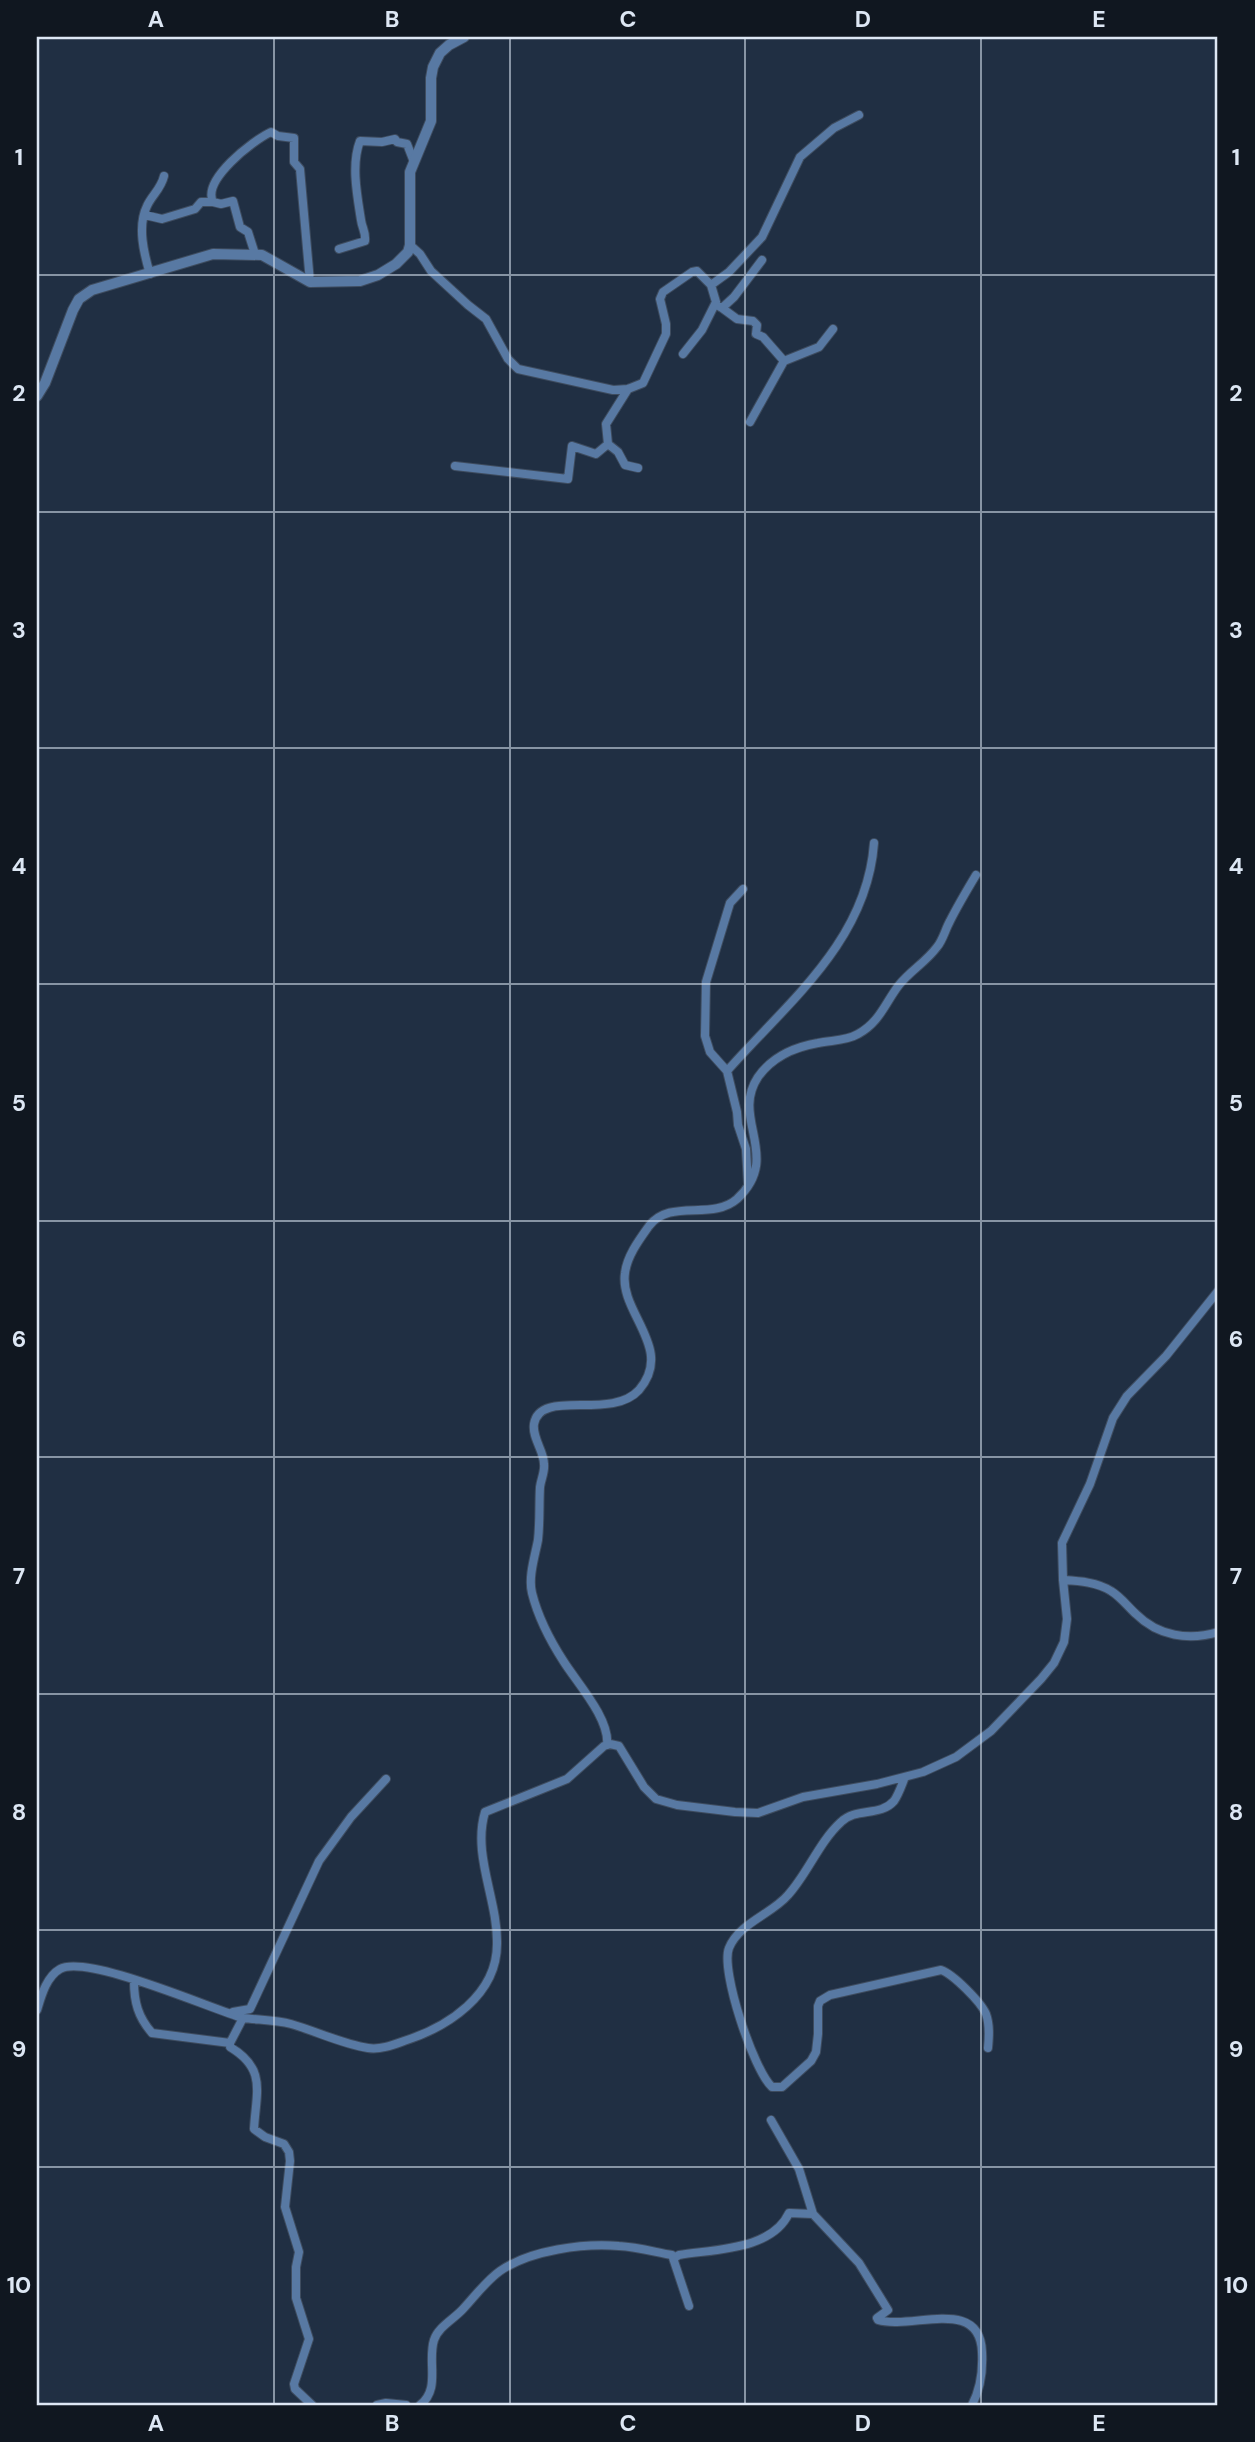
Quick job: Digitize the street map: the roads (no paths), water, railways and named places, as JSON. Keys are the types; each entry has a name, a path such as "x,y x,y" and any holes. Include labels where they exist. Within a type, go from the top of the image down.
{"street":[{"path":"37,397 79,299 100,286 150,274 206,255 255,254 272,260 310,282 339,283 370,279 401,260 410,245 410,172 431,121 431,78 436,59 449,45 464,37"},
{"path":"711,285 729,272 762,237 800,157 834,128 859,115"},
{"path":"214,202 211,197 212,187 222,172 258,138 271,132 293,138 295,162 300,169 310,282"},
{"path":"339,249 365,241 366,232 362,224 357,190 356,160 360,141 382,142 395,139 407,144 414,162"},
{"path":"150,274 142,237 146,208 162,185 164,176"},
{"path":"145,215 162,219 195,209 201,202 221,204 233,201 240,227 248,232 255,254"},
{"path":"410,245 420,254 430,271 486,319 508,359 518,369 605,388 628,389 643,383 666,334 660,299 663,292 697,271 711,285 719,305 737,319 753,321 757,325 756,334 763,337 784,361"},
{"path":"683,354 719,305 734,297 762,260"},
{"path":"750,422 784,361 819,347 833,329"},
{"path":"628,389 606,424 608,444 618,452 625,465 638,468"},
{"path":"455,466 568,479 572,446 596,453 608,444"},
{"path":"727,1070 813,980 832,955 867,889 874,843"},
{"path":"607,1745 605,1725 549,1636 532,1592 541,1515 540,1486 544,1467 534,1424 542,1411 551,1406 609,1405 628,1399 639,1389 649,1371 651,1354 625,1283 625,1270 634,1248 652,1223 660,1217 673,1212 708,1209 729,1204 736,1199 748,1184 758,1162 750,1112 757,1079 785,1054 820,1042 850,1038 875,1022 905,978 938,946 976,874"},
{"path":"743,889 730,903 706,982 705,1036 710,1052 727,1070 738,1125 746,1149 748,1184"},
{"path":"37,2011 45,1987 58,1970 71,1965 92,1966 178,1993 210,2008 243,2018 289,2024 368,2048 385,2047 422,2035 456,2017 482,1990 497,1945 495,1910 481,1847 480,1834 485,1812 567,1779 607,1745 620,1748 644,1787 661,1801 735,1812 758,1812 803,1797 877,1784 931,1770 956,1757 990,1731 1051,1667 1061,1650 1066,1632 1067,1605 1063,1580 1064,1537 1090,1484 1113,1418 1128,1396 1166,1356 1218,1290"},
{"path":"1063,1580 1080,1581 1109,1590 1145,1622 1170,1634 1196,1638 1218,1632"},
{"path":"905,1777 894,1801 886,1807 856,1813 842,1820 788,1895 732,1942 727,1966 745,2033 765,2080 772,2087 778,2088 807,2067 814,2056 819,2027 817,2009 822,1999 941,1970 947,1972 967,1991 984,2011 989,2033 988,2048"},
{"path":"210,2008 235,2012 250,2009 319,1861 351,1817 386,1779"},
{"path":"134,1981 138,2013 152,2032 230,2043"},
{"path":"230,2043 243,2018"},
{"path":"230,2043 230,2046 252,2065 258,2079 254,2129 265,2137 284,2144 289,2152 285,2207 298,2249 295,2290 309,2339 293,2384 312,2405"},
{"path":"771,2120 796,2162 813,2214 859,2263 888,2310 877,2318 878,2320 959,2320 974,2327 980,2337 983,2368 979,2389 972,2405"},
{"path":"420,2405 431,2393 433,2344 437,2333 456,2317 492,2277 509,2266 568,2247 618,2246 672,2255 674,2258 761,2239 783,2226 789,2213 813,2214"},
{"path":"672,2255 689,2306"},
{"path":"377,2405 406,2405"}]}
